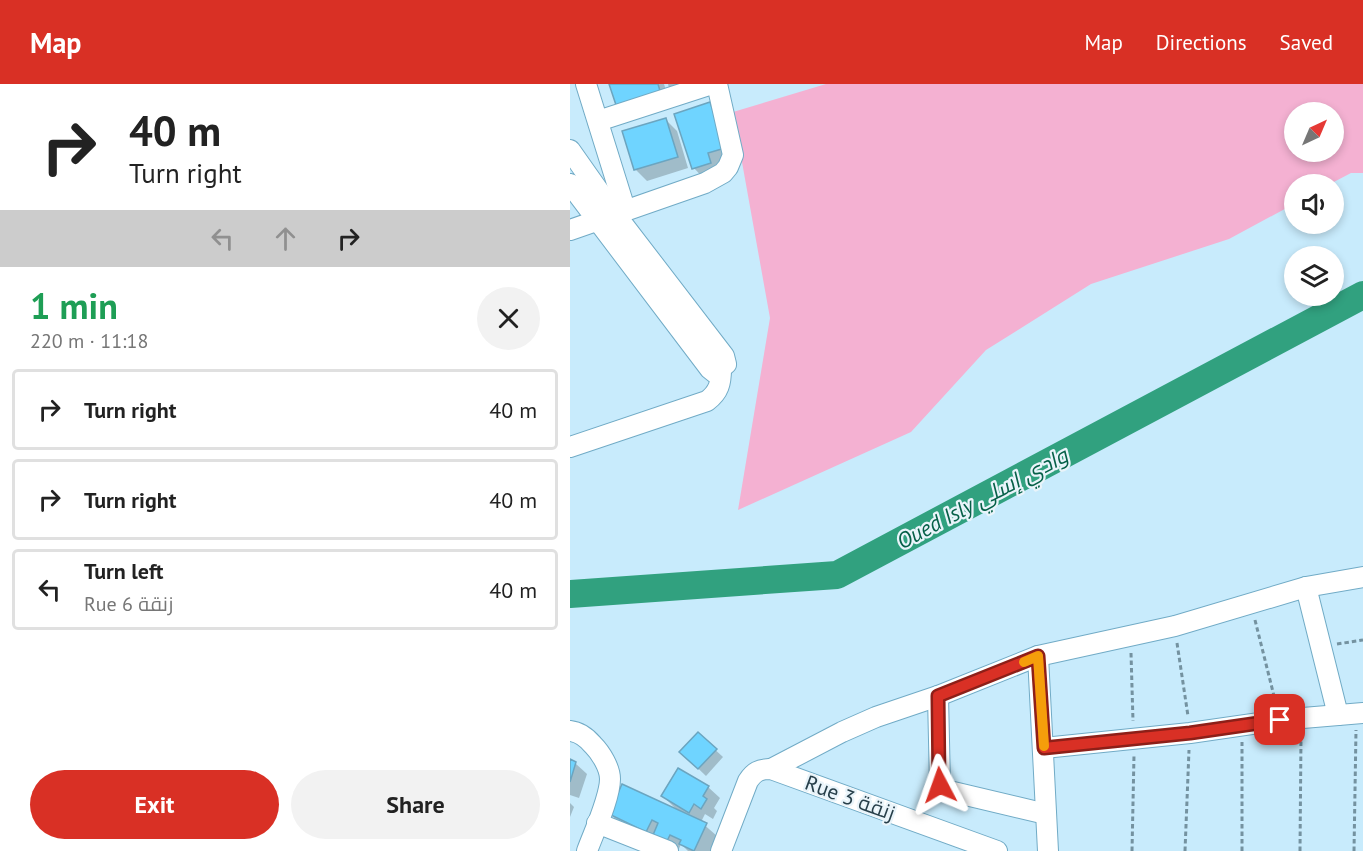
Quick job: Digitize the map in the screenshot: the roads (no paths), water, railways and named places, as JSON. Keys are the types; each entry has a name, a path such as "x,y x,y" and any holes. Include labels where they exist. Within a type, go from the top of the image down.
{"street":[{"path":"586,84 598,121 612,215"},
{"path":"598,121 712,84"},
{"path":"570,230 705,183 728,167 733,154 717,84"},
{"path":"570,150 710,369 715,373 721,369 721,384 707,401 570,447"},
{"path":"570,184 612,215"},
{"path":"726,847 748,781 759,770 771,769 876,717 938,696 1038,656 1174,626 1306,587 1363,577"},
{"path":"1044,748 1190,733 1243,724 1352,714 1320,647 1306,587"},
{"path":"1038,656 1048,851"},
{"path":"938,696 940,785 950,791 1046,814"},
{"path":"570,731 584,736 596,748 606,764 610,777 587,851"},
{"name":"Rue 3 زنقة","path":"771,769 997,851"},
{"path":"597,823 668,851"}],"waterway":[{"name":"Oued Isly وادي إسلي","path":"570,594 837,575 1363,295"}]}
